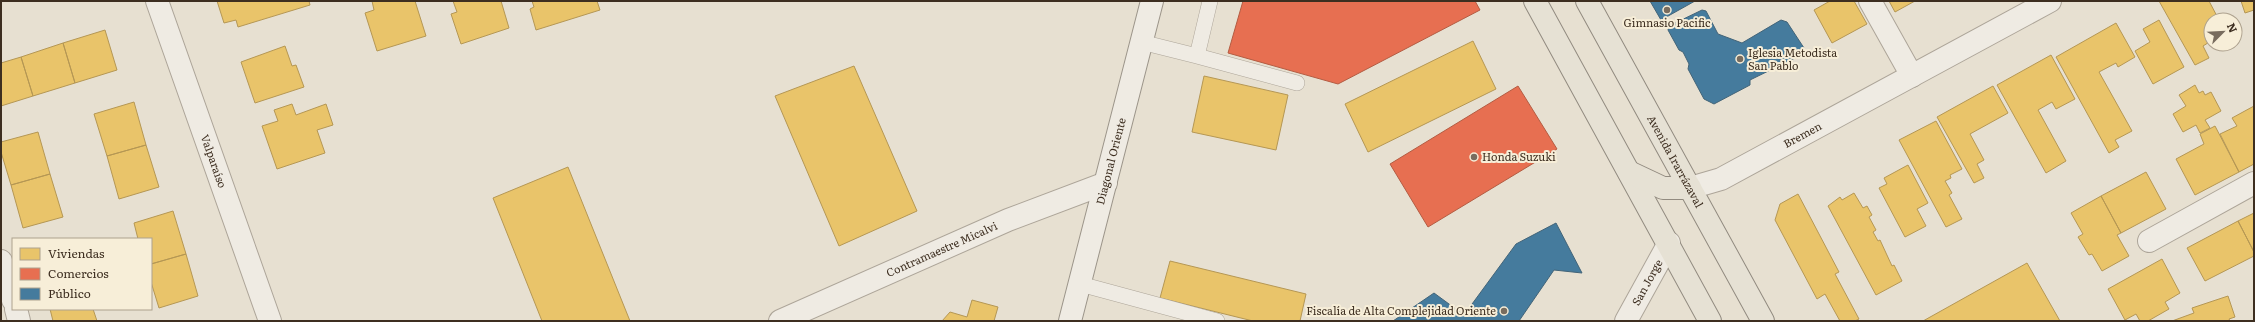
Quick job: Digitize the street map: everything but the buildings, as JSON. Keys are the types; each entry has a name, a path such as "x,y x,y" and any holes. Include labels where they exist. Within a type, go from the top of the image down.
{"main road":[{"path":"1535,1 1669,243 1710,321"},
{"name":"Avenida Irarrázaval","path":"1587,1 1763,321"},
{"path":"1629,172 1663,188 1690,188"}],"street":[{"name":"Valparaíso","path":"157,1 270,321"},
{"name":"Diagonal Oriente","path":"1070,321 1152,1"},
{"path":"1870,1 1912,76"},
{"name":"Bremen","path":"1690,188 1721,179 2050,1"},
{"name":"Contramaestre Micalvi","path":"780,321 1022,214 1106,183"},
{"path":"2149,241 2254,183"},
{"name":"San Jorge","path":"1626,321 1669,243"},
{"path":"1,261 12,297"},
{"path":"16,310 19,321"}],"lane":[{"path":"1197,56 1210,1"},
{"path":"1141,42 1297,83"},
{"path":"1080,284 1217,321"}],"place":[{"name":"Gimnasio Pacific","path":"1667,10"},
{"name":"Iglesia Metodista San Pablo","path":"1740,59"},
{"name":"Honda Suzuki","path":"1474,157"},
{"name":"Fiscalía de Alta Complejidad Oriente","path":"1504,311"}]}
